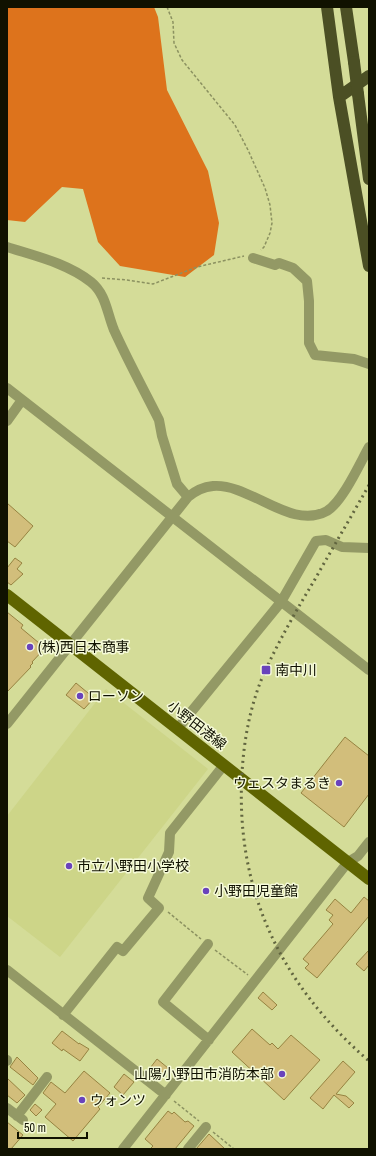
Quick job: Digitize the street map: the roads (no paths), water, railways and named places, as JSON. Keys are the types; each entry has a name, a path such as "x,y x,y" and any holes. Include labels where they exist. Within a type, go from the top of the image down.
{"highway":[{"path":"327,7 339,97 369,266"},
{"path":"346,7 369,179"},
{"path":"339,97 369,76"}],"main road":[{"name":"小野田港線","path":"7,595 369,879"}],"street":[{"path":"7,247 79,273 100,291 114,330 159,420 162,436 177,484 188,497"},
{"path":"253,258 275,265 278,263 293,268 307,281 310,301 309,343 315,355 354,359 369,364"},
{"path":"7,388 369,670"},
{"path":"7,420 22,400"},
{"path":"7,724 188,497 197,490 213,486 237,490 292,514 315,514 327,510 336,502 346,488 369,447"},
{"path":"178,728 281,602 316,542 326,540 342,547 369,548"},
{"path":"63,1015 117,947 123,951 159,908 148,898 169,852 170,832 224,765"},
{"path":"127,1148 166,1095 348,862 358,856 369,842"},
{"path":"208,944 163,1002 209,1040"},
{"path":"7,970 166,1095"},
{"path":"7,1108 20,1118 47,1077"},
{"path":"188,1148 206,1127"}],"railway":[{"path":"369,485 271,658 252,707 244,746 242,773 242,816 247,857 256,896 270,932 288,967 311,1000 338,1032 369,1061"}],"place":[{"name":"(株)西日本商事","path":"30,647"},
{"name":"南中川","path":"266,670"},
{"name":"ローソン","path":"80,696"},
{"name":"ウェスタまるき","path":"339,783"},
{"name":"市立小野田小学校","path":"69,866"},
{"name":"小野田児童館","path":"206,891"},
{"name":"山陽小野田市消防本部","path":"282,1074"},
{"name":"ウォンツ","path":"82,1100"}]}
